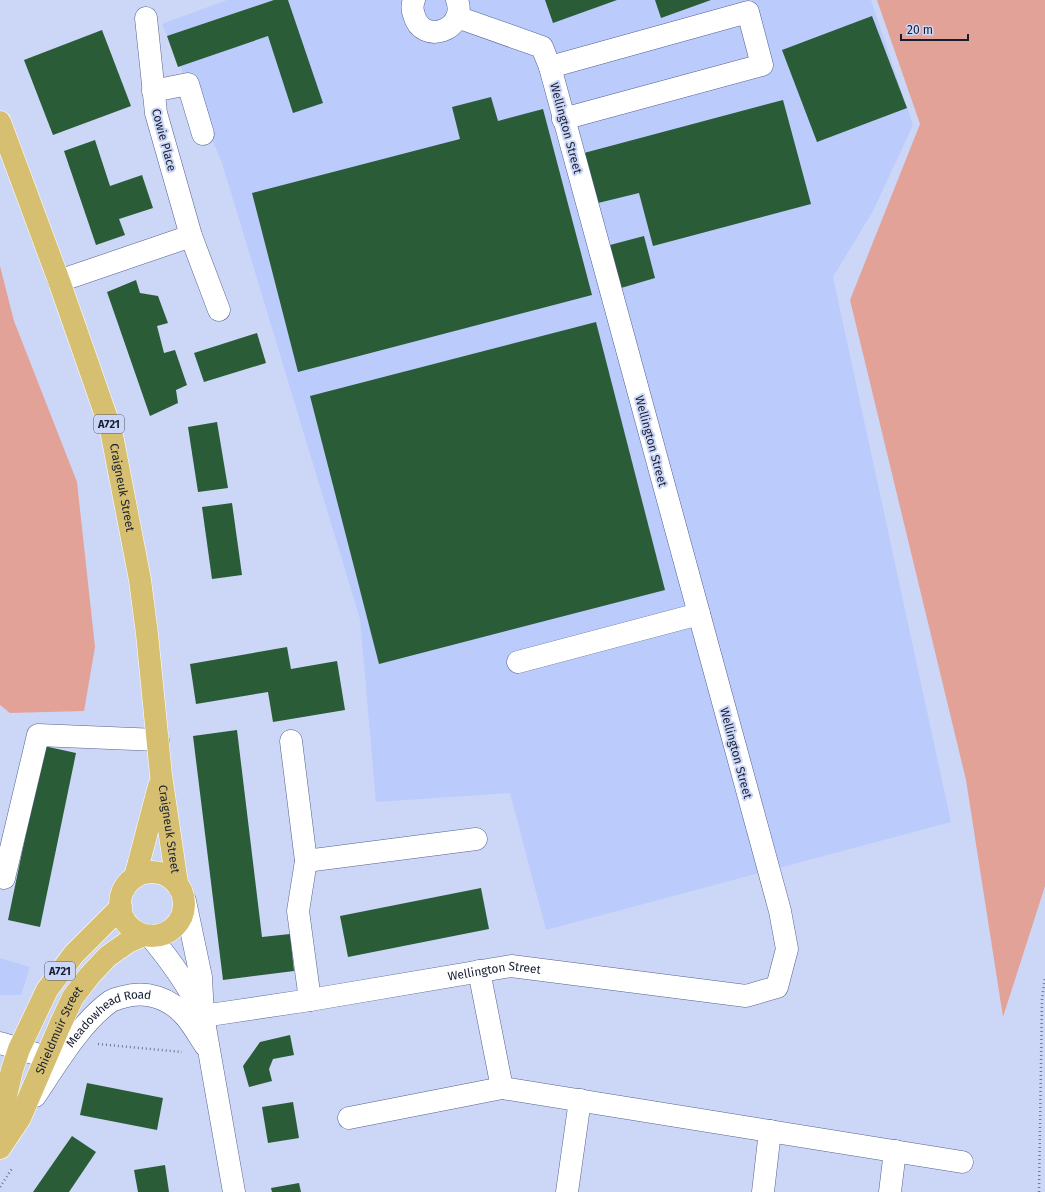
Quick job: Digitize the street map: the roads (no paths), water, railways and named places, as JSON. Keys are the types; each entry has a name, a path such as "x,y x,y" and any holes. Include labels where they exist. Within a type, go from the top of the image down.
{"main road":[{"name":"Craigneuk Street","path":"0,122 59,281 111,430 140,580 162,775 181,892"},
{"name":"Craigneuk Street","path":"135,877 162,775"},
{"path":"135,877 140,874 160,872 169,876 181,892"},
{"name":"A721","path":"120,907 121,897 125,887 135,877"},
{"name":"A721","path":"147,935 161,935 171,930 179,922 184,912 181,892"},
{"path":"120,907 123,918 130,927 139,933 147,935"},
{"name":"Shieldmuir Street","path":"8,1154 12,1070 10,1046 56,977 74,954 120,907"},
{"name":"Shieldmuir Street","path":"10,1120 46,1057 73,997 90,974 108,956 118,949 136,937 147,935"}],"street":[{"path":"410,1 414,18 418,24 424,29 432,32 440,32 453,24 457,9"},
{"name":"Wellington Street","path":"203,1016 310,1000 511,966 746,996 777,987 787,949 780,911 550,68 542,47 457,9"},
{"path":"550,68 748,12 762,65 563,119"},
{"name":"Cowie Place","path":"146,18 156,113 191,236 219,310"},
{"path":"153,91 188,84 203,134"},
{"path":"59,281 191,236"},
{"path":"518,662 698,614"},
{"path":"4,878 5,846 38,735 158,740"},
{"path":"291,741 306,861 298,911 310,1000"},
{"path":"306,861 476,839"},
{"name":"Meadowhead Road","path":"181,892 201,977 203,1016 234,1192"},
{"name":"Meadowhead Road","path":"147,935 192,993 203,1016"},
{"path":"479,971 502,1088"},
{"name":"Meadowhead Road","path":"10,1120 90,1021 112,1000 131,994 147,994 160,998 177,1008 186,1017 211,1055"},
{"path":"10,1046 46,1057"},
{"path":"349,1118 502,1088 962,1162"},
{"path":"567,1192 580,1100"},
{"path":"763,1192 770,1131"},
{"path":"890,1192 895,1151"}]}
